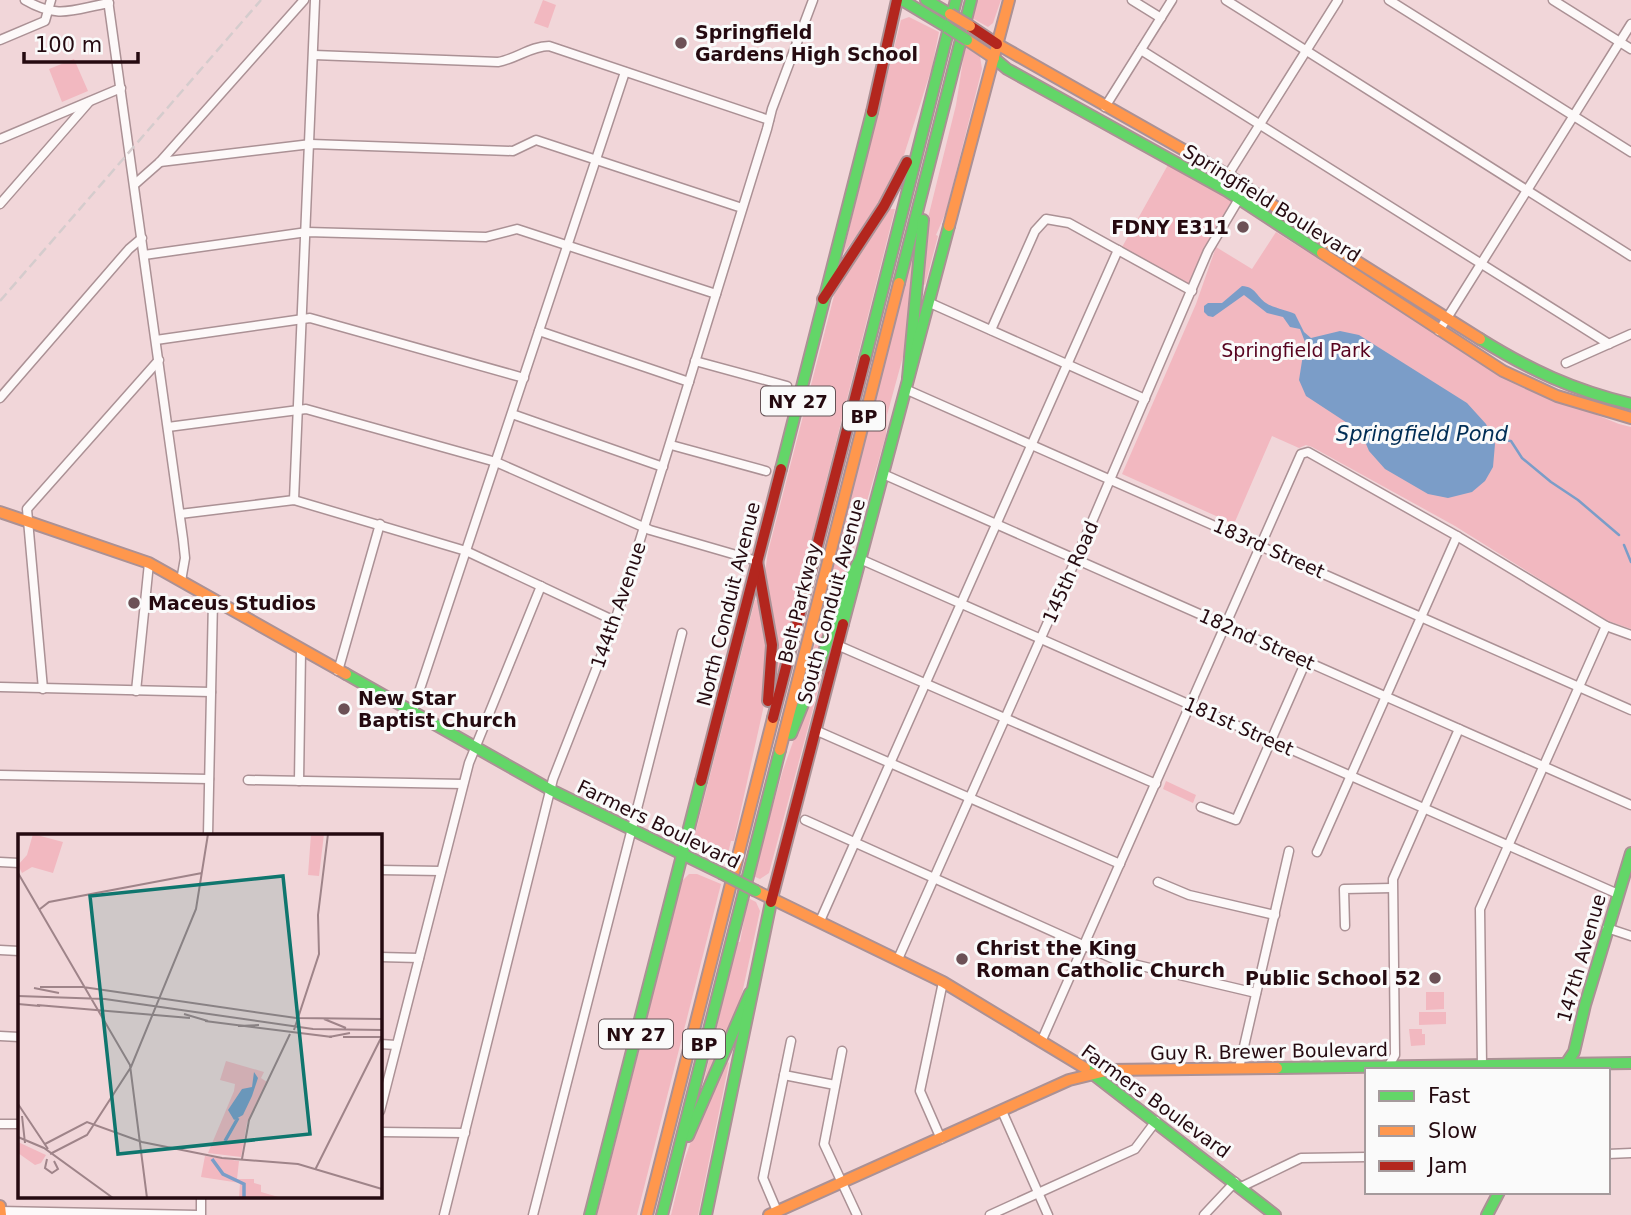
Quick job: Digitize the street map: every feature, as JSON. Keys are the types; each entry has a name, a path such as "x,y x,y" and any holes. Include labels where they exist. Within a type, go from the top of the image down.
{"main road":[{"name":"Springfield Boulevard","path":"899,0 967,40 1007,69 1238,200 1503,371 1578,403 1631,418"},
{"name":"North Conduit Avenue","path":"590,1215 899,0"},
{"name":"Belt Parkway","path":"647,1215 956,0"},
{"name":"Belt Parkway","path":"662,1215 971,0"},
{"name":"South Conduit Avenue","path":"706,1215 771,898 1009,0"},
{"name":"Springfield Boulevard","path":"928,1 1105,107 1228,175 1446,319 1535,372 1590,394 1631,404"},
{"path":"824,299 896,187 927,112"},
{"path":"907,384 920,242 933,177 940,119"},
{"name":"Farmers Boulevard","path":"0,512 149,563 551,790 943,982 1093,1073 1275,1215"},
{"path":"769,787 824,652 841,597 860,559"},
{"path":"751,800 773,663 771,636 757,561"},
{"name":"147th Avenue","path":"1564,1067 1574,1052 1631,853"},
{"path":"667,1189 750,993"},
{"name":"Guy R. Brewer Boulevard","path":"773,1213 1069,1080 1110,1070 1482,1065 1564,1067 1631,1063"},
{"path":"1488,1215 1498,1194"}],"street":[{"path":"25,0 62,13 109,1 180,514 185,558 181,581"},
{"path":"0,40 45,21 51,0"},
{"path":"135,184 160,162 304,0"},
{"path":"294,500 315,0"},
{"name":"144th Avenue","path":"444,1215 553,779 615,621 769,120 813,0"},
{"path":"1132,0 1161,18"},
{"path":"1105,107 1172,0"},
{"path":"1226,0 1631,256"},
{"path":"1228,175 1338,0"},
{"path":"1389,0 1631,152"},
{"path":"1553,0 1631,49"},
{"path":"1439,331 1631,24"},
{"path":"314,55 498,62 536,47 549,46 769,120"},
{"path":"1141,50 1609,344"},
{"path":"412,713 625,72"},
{"path":"0,139 121,88"},
{"path":"0,204 89,102"},
{"path":"160,162 310,144 513,151 536,140 741,208"},
{"name":"145th Road","path":"898,959 1076,559 1208,251 1245,187"},
{"path":"991,330 1035,230 1046,219 1069,223 1192,291"},
{"path":"144,255 307,232 486,237 517,229 716,294"},
{"path":"0,398 129,249 142,238"},
{"path":"820,921 1118,250"},
{"path":"930,303 1145,399"},
{"path":"156,340 310,318 524,378"},
{"path":"539,331 689,382"},
{"path":"1566,363 1631,334"},
{"path":"43,689 27,509 159,360"},
{"path":"695,361 787,386"},
{"name":"183rd Street","path":"907,384 1031,444 1631,710"},
{"path":"168,427 309,410 496,462 644,527 757,561"},
{"path":"512,414 663,467"},
{"path":"671,445 766,471"},
{"path":"1041,1042 1301,454 1308,452 1457,536 1606,626 1631,635"},
{"name":"182nd Street","path":"883,474 1631,805"},
{"path":"180,514 294,500 466,551 615,621"},
{"path":"338,671 380,524"},
{"path":"1317,852 1457,536"},
{"name":"181st Street","path":"860,559 1618,894"},
{"path":"136,691 149,563"},
{"path":"382,1103 463,784 541,586"},
{"path":"208,834 213,600"},
{"path":"1482,1065 1480,909 1606,626"},
{"path":"533,1215 682,633"},
{"path":"837,645 1156,784"},
{"path":"299,781 301,651"},
{"path":"1201,807 1236,820 1306,661"},
{"path":"0,687 211,692"},
{"path":"1387,1068 1395,1055 1393,879 1460,729"},
{"path":"815,730 1120,864"},
{"path":"0,775 209,779"},
{"path":"248,780 463,784"},
{"path":"805,820 1116,960 1256,993"},
{"path":"1239,1068 1289,851"},
{"path":"0,862 18,863"},
{"path":"382,870 441,871"},
{"path":"1158,882 1189,895 1275,915"},
{"path":"1345,926 1344,889 1392,888"},
{"path":"1608,928 1631,936"},
{"path":"0,950 18,951"},
{"path":"382,957 419,958"},
{"path":"941,1139 920,1091 943,982"},
{"path":"0,1037 18,1037"},
{"path":"773,1213 763,1178 791,1041"},
{"path":"382,1044 396,1045"},
{"path":"842,1051 824,1144 857,1215"},
{"path":"784,1075 835,1085"},
{"path":"1002,1111 1048,1215"},
{"path":"990,1215 1135,1149 1156,1121"},
{"path":"0,1124 18,1124"},
{"path":"382,1132 465,1133"},
{"path":"1610,1154 1631,1153"},
{"path":"1204,1215 1238,1184 1301,1158 1365,1157"},
{"path":"0,1211 199,1215"}],"green space":[{"path":"543,0 556,5 548,28 534,23"},
{"path":"977,0 1001,0 993,23 988,27 972,18"},
{"path":"909,17 939,32 932,67 896,180 843,254 901,20"},
{"path":"965,47 980,56 982,69 946,212 936,235 938,236 925,285 921,283 928,218 956,105"},
{"path":"74,59 88,91 62,102 49,69"},
{"path":"1169,163 1232,200 1203,251 1190,285 1121,249"},
{"path":"890,209 895,209 778,672 775,671 765,572 768,552 836,288"},
{"name":"Springfield Park","path":"1276,232 1497,372 1520,384 1631,427 1631,629 1603,619 1455,526 1306,445 1299,448 1272,436 1234,524 1122,474 1196,304 1216,247 1252,269"},
{"path":"911,257 915,257 904,353 887,415 886,435 836,609 807,681 803,680 821,627 830,580"},
{"path":"755,600 761,600 769,645 764,705 734,841 731,841 726,862 699,849 694,838"},
{"path":"824,668 769,873 760,879 753,876 783,770"},
{"path":"1166,781 1196,795 1193,803 1163,789"},
{"path":"689,874 697,874 721,884 637,1215 597,1215 682,881"},
{"path":"748,898 756,902 760,911 740,1003 703,1085 737,942 740,942"},
{"path":"1426,992 1444,992 1444,1009 1426,1010"},
{"path":"1419,1012 1446,1012 1446,1024 1419,1025"},
{"path":"1409,1029 1422,1029 1425,1045 1411,1046"},
{"path":"727,1062 729,1063 698,1215 671,1215 684,1161 696,1127"}],"water":[{"name":"Springfield Pond","path":"1242,286 1253,290 1269,305 1295,314 1304,332 1311,338 1340,331 1359,335 1467,403 1486,424 1495,444 1493,467 1485,481 1472,492 1448,498 1428,494 1385,469 1369,451 1361,432 1306,396 1299,380 1305,342 1300,329 1290,327 1283,317 1267,313 1244,295 1213,317 1204,312 1204,306 1208,303 1222,303"}],"waterway":[{"path":"1491,439 1511,441 1522,458 1619,535"},
{"path":"1624,545 1631,562"}],"railway":[{"path":"0,301 261,0"}],"traffic: fast":[{"path":"902,0 947,27"},
{"path":"926,0 950,14"},
{"path":"865,359 956,0"},
{"path":"899,283 971,0"},
{"path":"947,27 967,40"},
{"path":"994,58 1007,69 1227,191 1322,253"},
{"path":"781,469 872,112"},
{"path":"908,378 923,220"},
{"path":"843,624 949,226"},
{"path":"1480,339 1552,378 1631,404"},
{"path":"791,734 824,652 841,597 860,559"},
{"path":"346,674 551,790 721,873"},
{"path":"662,1215 780,750"},
{"path":"590,1215 701,781"},
{"path":"1564,1067 1574,1052 1585,1005 1631,853"},
{"path":"721,873 756,891"},
{"path":"706,1215 771,902"},
{"path":"688,1136 750,993"},
{"path":"1277,1068 1631,1063"},
{"path":"1085,1068 1275,1215"},
{"path":"1487,1215 1498,1194"}],"traffic: slow":[{"path":"949,226 1009,0"},
{"path":"950,14 970,26"},
{"path":"967,40 994,58"},
{"path":"997,44 1228,175 1356,261 1480,339"},
{"path":"1322,253 1503,371 1557,396 1631,418"},
{"path":"780,750 899,283"},
{"path":"0,512 149,563 346,674"},
{"path":"647,1215 773,718"},
{"path":"756,891 943,982 1085,1068"},
{"path":"769,1215 1069,1080 1110,1070 1277,1068"},
{"path":"0,1206 1,1215"}],"traffic: jam":[{"path":"872,112 897,0"},
{"path":"970,26 997,44"},
{"path":"823,299 884,206 907,162"},
{"path":"773,718 865,359"},
{"path":"701,781 781,469"},
{"path":"757,561 772,645 768,701"},
{"path":"771,902 843,624"}],"place":[{"name":"Springfield Gardens High School","path":"681,43"},
{"name":"FDNY E311","path":"1243,227"},
{"name":"Maceus Studios","path":"134,603"},
{"name":"New Star Baptist Church","path":"344,709"},
{"name":"Christ the King Roman Catholic Church","path":"962,959"},
{"name":"Public School 52","path":"1435,978"}]}
